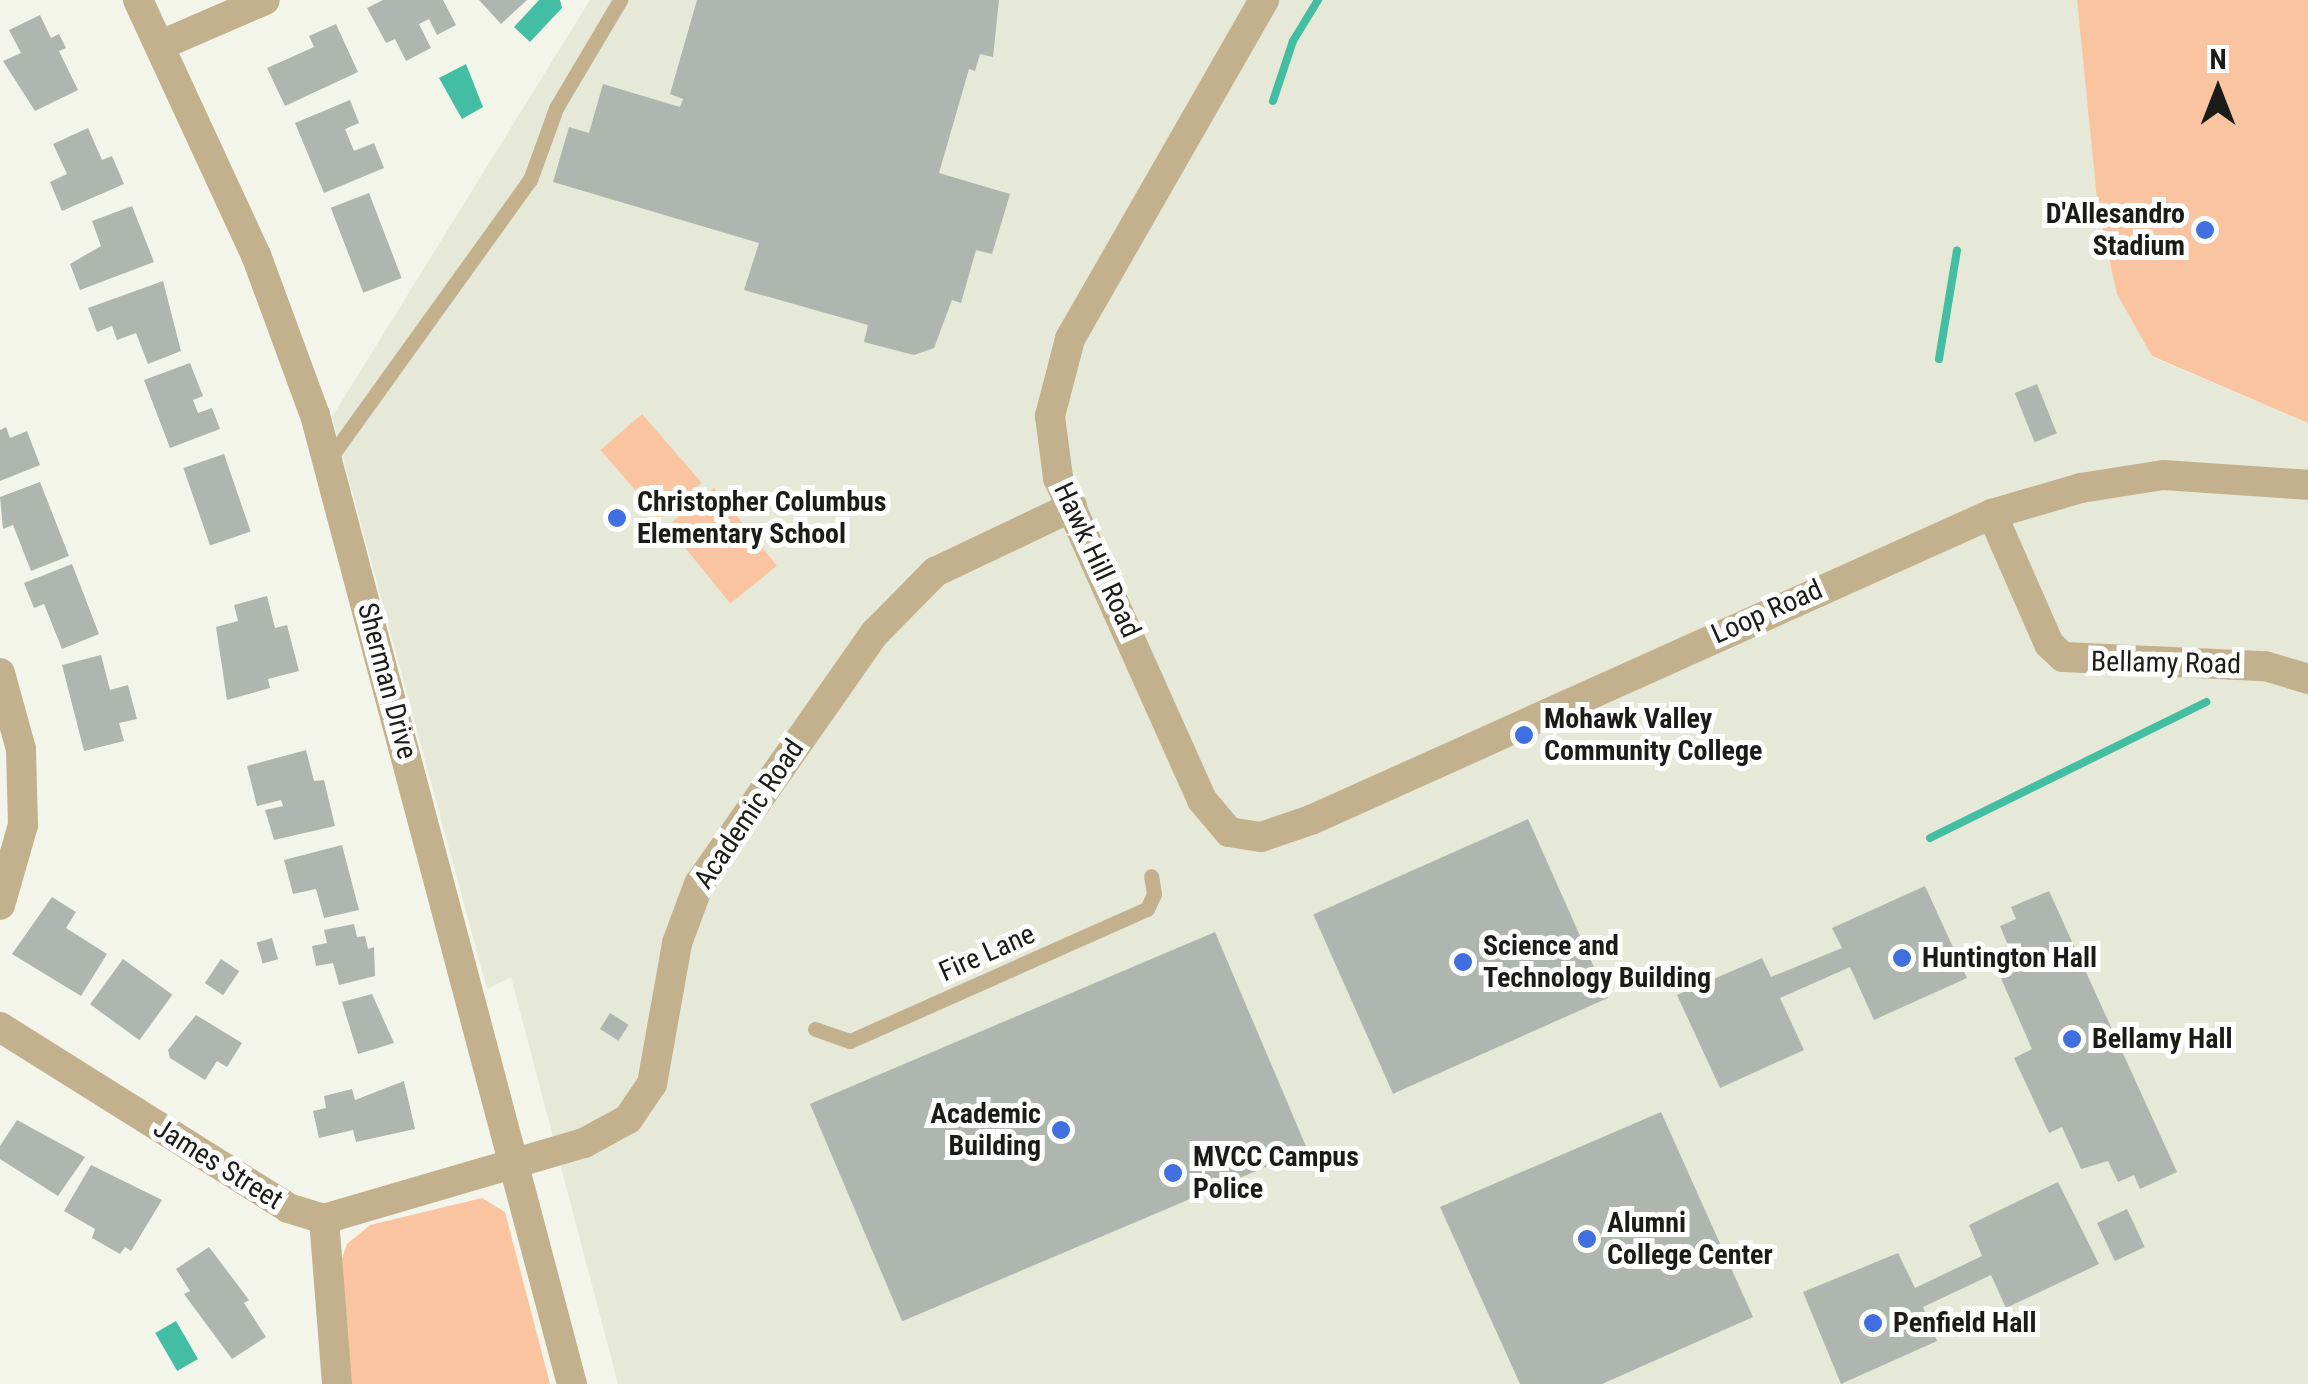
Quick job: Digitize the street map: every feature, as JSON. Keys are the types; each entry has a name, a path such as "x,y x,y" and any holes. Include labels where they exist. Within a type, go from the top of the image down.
{"street":[{"name":"Sherman Drive","path":"138,0 256,255 328,462 572,1384"},
{"path":"161,45 266,0"},
{"name":"Hawk Hill Road","path":"1248,836 1221,827 1202,800 1072,507 1050,438 1060,362 1264,0"},
{"name":"Loop Road","path":"1248,836 1311,820 1992,514 2081,488 2163,475 2308,486"},
{"name":"Academic Road","path":"515,1168 600,1136 638,1106 659,1062 678,943 700,884 900,602 935,572 1072,507"},
{"name":"Bellamy Road","path":"1992,514 2049,644 2062,656 2265,666 2308,679"},
{"path":"0,673 21,750 22,825 0,905"},
{"name":"James Street","path":"0,1027 288,1208 324,1219"},
{"path":"337,1384 324,1219 515,1168"}],"lane":[{"path":"328,462 530,180 556,108 620,0"},
{"name":"Fire Lane","path":"814,1029 850,1041 1147,909 1154,894 1150,876"}],"shaded area":[{"path":"539,0 560,0 562,8 530,42 514,27"},
{"name":"Mohawk Valley Community College","path":"590,0 2077,0 2104,251 2152,357 2308,423 2308,1384 618,1384 511,977 487,989 332,417"},
{"name":"D'Allesandro Stadium","path":"2077,0 2308,0 2308,423 2152,356 2117,294 2098,209"},
{"path":"466,64 483,107 462,119 439,78"},
{"path":"642,414 702,483 660,519 600,450"},
{"path":"714,488 777,566 730,603 667,526"},
{"path":"482,1198 505,1212 550,1384 351,1384 340,1264 347,1244 370,1225"},
{"path":"176,1321 198,1359 177,1371 155,1333"}],"building":[{"path":"383,0 443,0 456,25 437,35 429,19 419,24 431,48 406,61 395,39 386,43 367,8"},
{"path":"479,0 527,0 501,24"},
{"path":"697,0 999,0 993,57 980,54 975,71 969,69 939,173 1010,194 992,254 976,250 961,303 952,300 934,348 914,355 864,342 868,325 744,290 759,243 553,182 569,127 589,133 603,84 680,107 683,99 670,94"},
{"path":"40,15 51,38 59,34 66,48 59,51 78,90 35,111 3,61 21,53 9,30"},
{"path":"336,24 358,72 285,106 267,68 314,47 309,36"},
{"path":"350,100 359,123 345,129 354,151 374,143 384,168 324,193 295,123"},
{"path":"88,128 102,160 112,156 124,184 62,211 50,182 67,174 53,144"},
{"path":"369,193 402,278 363,293 331,208"},
{"path":"132,206 154,262 80,290 70,264 101,246 92,221"},
{"path":"163,281 181,351 148,364 136,333 117,340 112,326 97,332 88,308"},
{"path":"190,363 203,396 193,400 198,413 212,408 220,429 170,448 144,380"},
{"path":"2037,384 2057,433 2035,442 2015,393"},
{"path":"6,427 10,438 27,431 40,465 0,481 0,430"},
{"path":"224,454 251,532 210,546 183,468"},
{"path":"40,482 69,556 31,571 13,525 3,529 0,497"},
{"path":"72,564 99,634 62,649 44,604 34,608 24,583"},
{"path":"267,596 275,628 287,625 299,671 268,679 270,688 227,700 216,627 238,621 234,605"},
{"path":"101,655 110,690 128,685 137,719 119,723 124,741 84,751 62,665"},
{"path":"306,750 314,781 324,780 335,826 274,840 265,810 283,806 281,800 257,806 247,766"},
{"name":"Science and Technology Building","path":"1528,819 1608,998 1393,1094 1313,915"},
{"path":"342,845 359,910 324,918 316,889 293,894 284,860"},
{"path":"1925,886 1967,978 1874,1020 1850,967 1780,998 1804,1050 1720,1088 1677,995 1762,958 1771,977 1842,948 1832,928"},
{"name":"Bellamy Hall","path":"2049,891 2177,1172 2140,1189 2134,1175 2118,1182 2108,1161 2081,1169 2062,1127 2049,1133 2014,1058 2032,1049 1992,958 2010,950 2000,926 2016,919 2011,907"},
{"path":"52,897 76,912 66,928 107,954 81,996 12,954"},
{"path":"354,924 357,937 365,936 368,949 374,947 375,976 339,985 333,963 316,966 312,946 327,943 324,930"},
{"name":"Academic Building","path":"1215,932 1307,1149 902,1321 810,1104"},
{"path":"272,938 278,959 263,964 257,942"},
{"path":"123,959 172,995 139,1040 90,1004"},
{"path":"221,959 239,971 223,995 205,983"},
{"path":"372,994 394,1043 358,1054 342,1002"},
{"path":"610,1013 629,1025 619,1041 600,1029"},
{"path":"196,1015 242,1043 227,1067 217,1061 205,1080 170,1058 168,1050"},
{"path":"404,1081 415,1129 356,1142 353,1130 319,1138 313,1111 326,1108 324,1096 352,1089 355,1100"},
{"name":"Alumni College Center","path":"1661,1112 1753,1317 1602,1384 1520,1384 1440,1207"},
{"path":"17,1120 85,1157 58,1196 0,1159 0,1146"},
{"path":"91,1165 162,1200 131,1251 125,1247 120,1254 92,1238 95,1229 64,1211"},
{"path":"2058,1182 2099,1264 2006,1308 1991,1275 1923,1307 1937,1341 1841,1384 1803,1292 1898,1253 1915,1288 1982,1256 1969,1225"},
{"path":"2127,1209 2145,1247 2115,1261 2097,1223"},
{"path":"209,1247 249,1300 244,1303 266,1337 232,1359 184,1294 190,1291 176,1269"}],"waterway":[{"path":"1273,101 1293,41 1318,0"},
{"path":"1939,359 1957,250"},
{"path":"1930,838 2206,702"}],"place":[{"name":"D'Allesandro Stadium","path":"2205,230"},
{"name":"Christopher Columbus Elementary School","path":"617,518"},
{"name":"Mohawk Valley Community College","path":"1524,735"},
{"name":"Huntington Hall","path":"1902,958"},
{"name":"Science and Technology Building","path":"1463,962"},
{"name":"Bellamy Hall","path":"2072,1039"},
{"name":"Academic Building","path":"1061,1130"},
{"name":"MVCC Campus Police","path":"1173,1173"},
{"name":"Alumni College Center","path":"1587,1239"},
{"name":"Penfield Hall","path":"1873,1323"}]}
